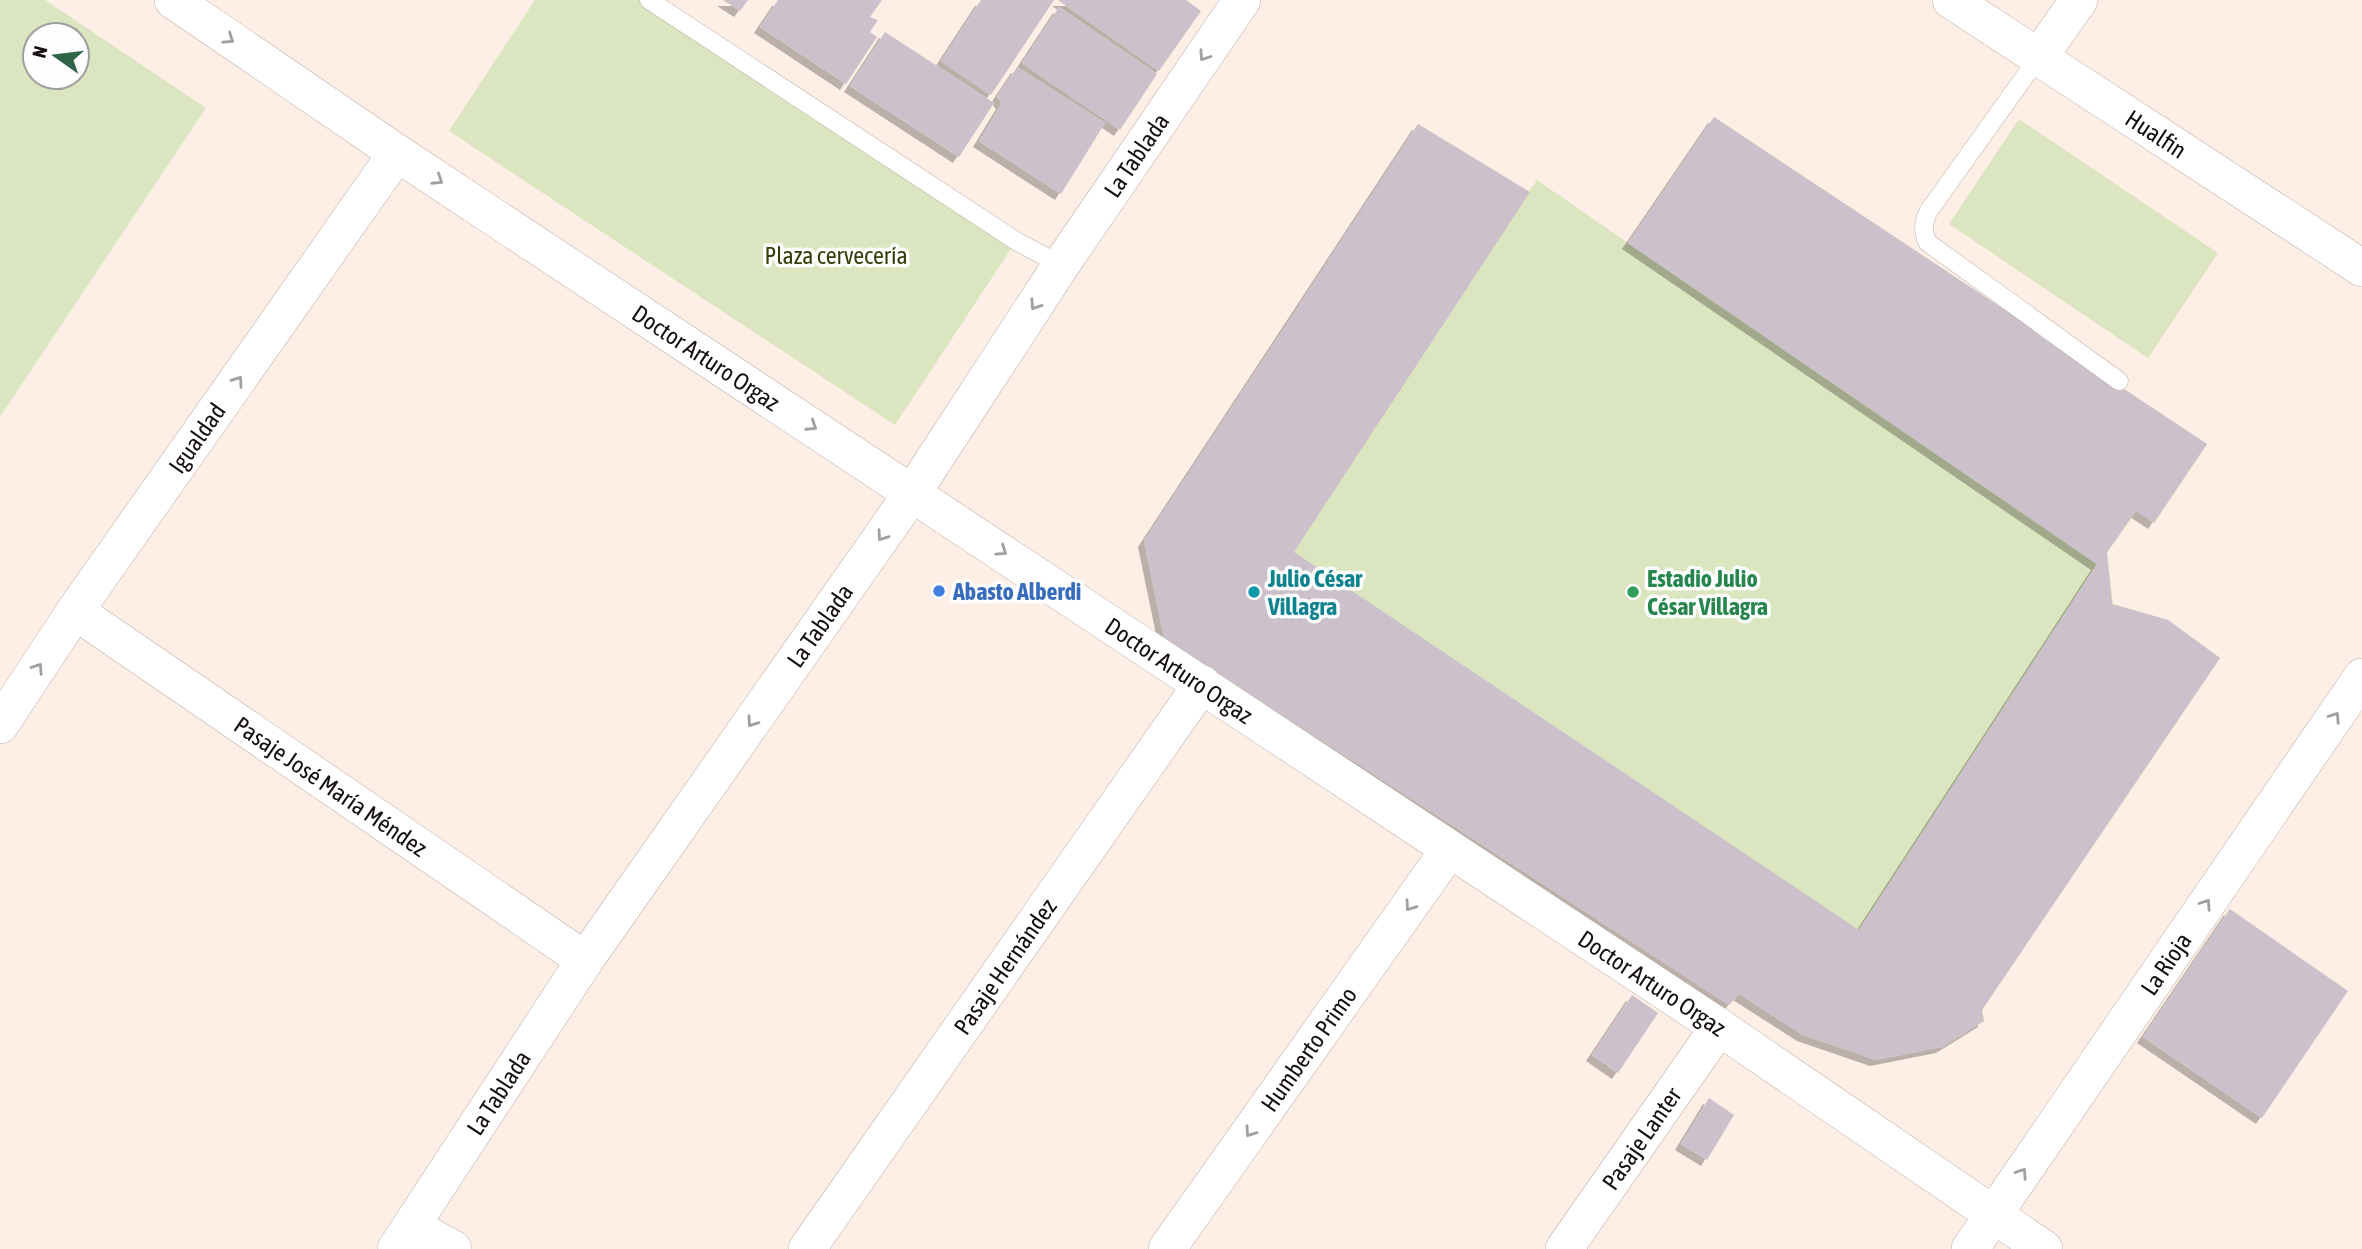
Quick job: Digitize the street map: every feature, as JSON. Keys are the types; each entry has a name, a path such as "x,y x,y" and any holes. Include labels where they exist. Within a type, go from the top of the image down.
{"street":[{"name":"Doctor Arturo Orgaz","path":"173,0 397,153 1719,1027 2044,1249"},
{"name":"La Tablada","path":"403,1238 585,960 913,492 1061,265 1242,0"},
{"name":"Hualfin","path":"1951,0 2362,268"},
{"path":"2038,58 2079,0"},
{"name":"Igualdad","path":"0,725 75,611 397,153"},
{"name":"Pasaje José María Méndez","path":"75,611 585,960"},
{"name":"La Rioja","path":"1970,1249 2362,677"},
{"name":"Pasaje Hernández","path":"807,1249 1202,684"},
{"name":"Humberto Primo","path":"1167,1249 1449,850"},
{"name":"Pasaje Lanter","path":"1564,1249 1719,1027"},
{"path":"403,1238 453,1249"}],"lane":[{"path":"649,0 1016,241 1061,265"},
{"path":"2038,58 1928,212 1924,233 1927,242 2119,381"}],"green space":[{"path":"0,0 45,0 76,21 21,21 21,91 91,91 91,31 206,108 0,417"},
{"name":"Plaza cervecería","path":"535,0 649,0 1016,241 895,425 449,131"},
{"name":"Estadio Julio César Villagra","path":"1714,117 2207,444 2154,523 2136,512 2107,553 2113,604 2168,620 2220,658 1982,1010 1984,1021 1942,1047 1876,1060 1803,1035 1739,994 1729,1005 1164,638 1144,541 1418,124 1529,192 1537,180 1628,243"},
{"path":"2019,119 2218,253 2148,358 1949,224"}],"building":[{"path":"723,0 748,0 740,11"},
{"path":"778,0 882,0 870,17 878,20 870,32 877,37 846,84 760,27"},
{"path":"981,0 1054,0 991,95 941,61"},
{"path":"1058,0 1186,0 1201,11 1159,71"},
{"path":"1059,7 1157,74 1120,130 1022,63"},
{"path":"885,32 994,103 959,157 850,86"},
{"path":"1017,67 1105,123 1061,194 979,141 1002,103 997,97"},
{"name":"Julio César Villagra","path":"1714,117 2207,444 2154,523 2136,511 2107,552 2112,604 2168,620 2220,658 1982,1010 1984,1021 1942,1047 1876,1060 1803,1035 1739,994 1729,1005 1164,638 1144,541 1418,124 1530,192 1294,552 1859,930 2097,564 1628,243"},
{"path":"2230,909 2348,991 2262,1118 2143,1037"},
{"path":"1632,995 1658,1013 1618,1073 1592,1055"},
{"path":"1709,1098 1734,1115 1707,1160 1681,1144"}],"place":[{"name":"Abasto Alberdi","path":"939,591"},
{"name":"Julio César Villagra","path":"1254,592"},
{"name":"Estadio Julio César Villagra","path":"1633,592"}]}
